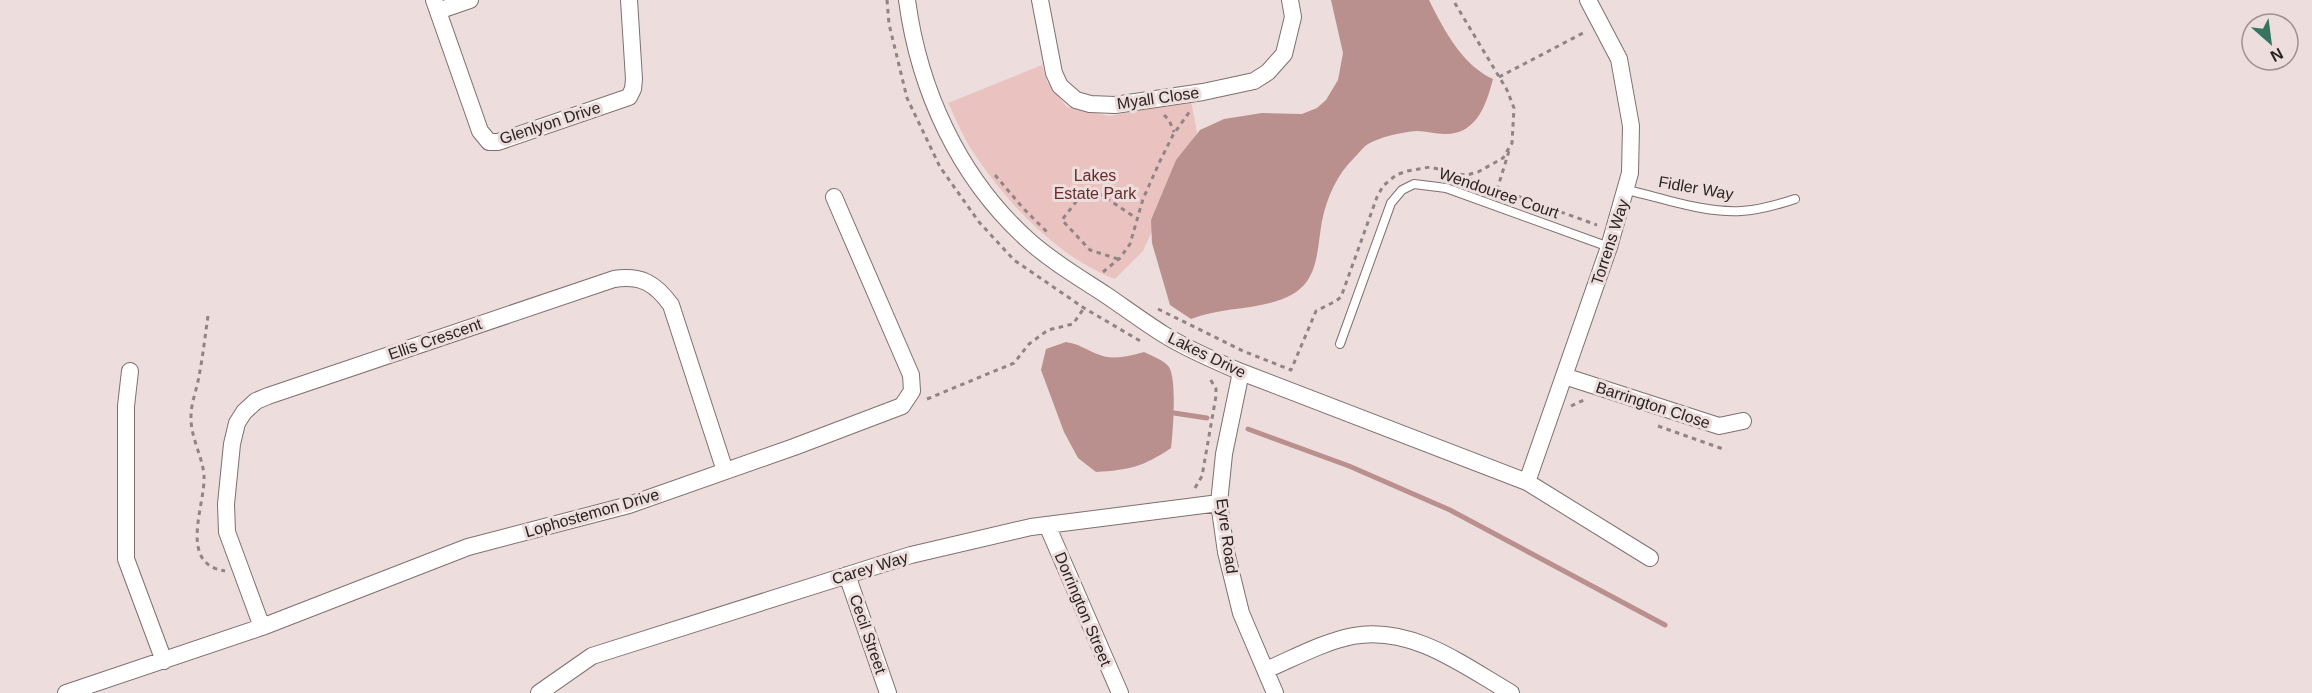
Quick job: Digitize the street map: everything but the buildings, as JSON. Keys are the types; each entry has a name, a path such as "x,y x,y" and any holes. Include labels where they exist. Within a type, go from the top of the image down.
{"street":[{"path":"436,5 470,0"},
{"name":"Glenlyon Drive","path":"436,5 480,131 489,142 498,142 629,97 634,79 629,0"},
{"name":"Lakes Drive","path":"907,0 917,58 941,122 958,153 982,188 1011,224 1046,255 1164,335 1241,372 1527,482 1650,558"},
{"name":"Myall Close","path":"1040,0 1054,74 1060,86 1076,100 1090,104 1115,105 1213,91 1254,81 1268,72 1284,54 1293,17 1290,0"},
{"name":"Torrens Way","path":"1527,482 1609,247 1630,173 1631,126 1624,79 1619,59 1588,0"},
{"name":"Lophostemon Drive","path":"66,693 262,627 468,548 629,505 896,409 906,401 912,390 911,375 834,198"},
{"name":"Ellis Crescent","path":"262,627 227,532 226,504 232,444 237,423 244,412 268,396 614,279 639,279 652,285 665,297 676,317 725,471"},
{"path":"130,371 126,406 126,559 164,661"},
{"name":"Eyre Road","path":"1241,372 1224,454 1219,503 1226,552 1241,613 1275,693"},
{"name":"Barrington Close","path":"1564,376 1719,426 1743,421"},
{"name":"Carey Way","path":"539,693 592,656 911,555 1031,527 1219,503"},
{"name":"Dorrington Street","path":"1047,525 1120,693"},
{"name":"Cecil Street","path":"848,575 888,693"},
{"path":"1266,670 1339,640 1353,636 1386,635 1419,643 1438,651 1511,693"}],"lane":[{"name":"Wendouree Court","path":"1340,344 1391,203 1402,190 1414,184 1446,188 1609,247"},
{"name":"Fidler Way","path":"1627,190 1710,209 1740,211 1767,208 1795,199"}],"path":[{"path":"1499,77 1586,32 1590,34"},
{"path":"1163,114 1169,120 1174,133"},
{"path":"1497,190 1509,149"},
{"path":"989,167 1023,208 1055,239"},
{"path":"1458,174 1597,225"},
{"path":"1118,260 1090,250 1062,220 1088,186 1136,218"},
{"path":"1096,267 1103,272 1118,260 1130,244 1143,199"},
{"path":"920,399 928,399 1014,363 1041,335 1052,328 1073,324 1084,308"},
{"path":"1156,308 1233,346 1291,370"},
{"path":"208,316 191,416 204,474 197,532 198,546 202,558 216,568 227,571"},
{"path":"1569,408 1576,402 1587,400"},
{"path":"1652,423 1726,450"}],"green space":[{"name":"Lakes Estate Park","path":"1042,65 1047,82 1067,107 1109,116 1191,101 1197,132 1143,251 1115,279 1073,257 1054,243 1018,209 973,152 948,103"}],"shaded area":[{"path":"1331,0 1429,0 1463,56 1482,73 1493,79 1483,109 1472,124 1455,133 1405,132 1379,139 1364,147 1343,171 1330,195 1324,212 1315,262 1302,288 1269,303 1216,312 1191,319 1170,305 1152,243 1151,220 1176,160 1200,130 1224,119 1262,113 1302,114 1317,108 1326,100 1338,80 1343,53"},
{"path":"1066,342 1109,357 1144,352 1158,358 1169,367 1174,394 1171,448 1144,463 1127,469 1096,472 1078,458 1064,432 1041,370 1046,349"}],"waterway":[{"path":"1174,413 1207,418"},
{"path":"1248,429 1349,466 1450,510 1665,625"}]}
